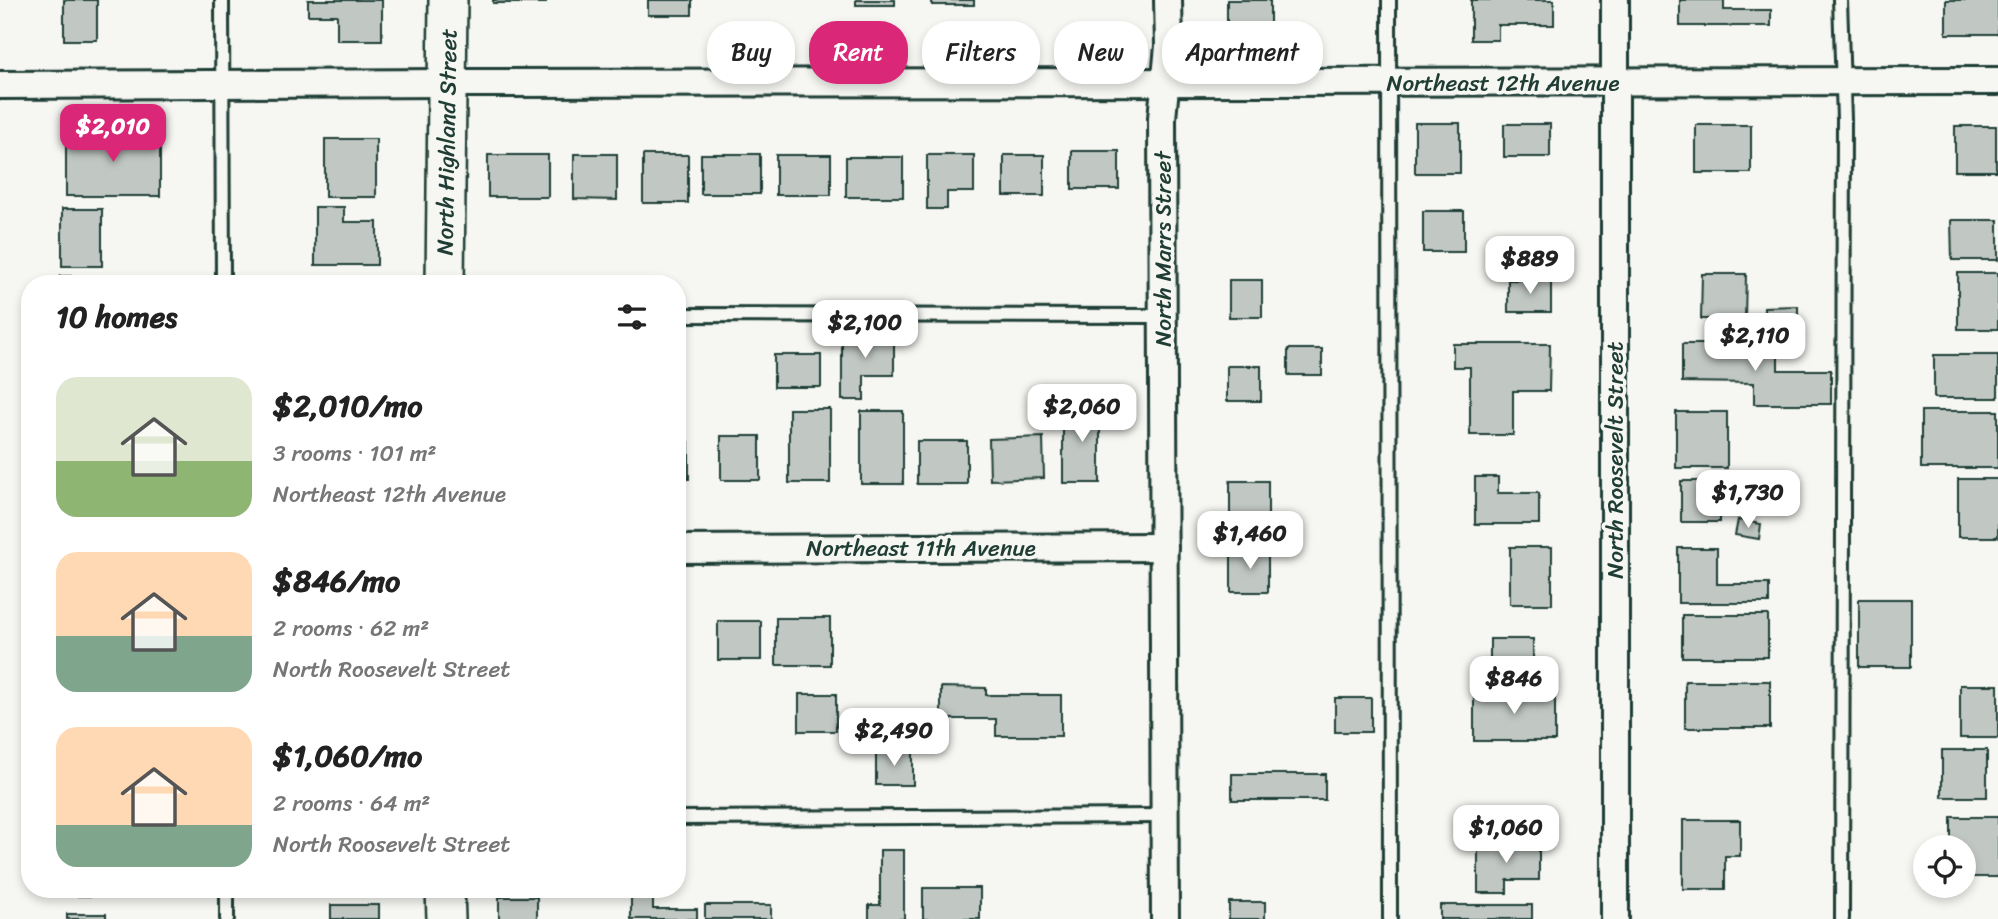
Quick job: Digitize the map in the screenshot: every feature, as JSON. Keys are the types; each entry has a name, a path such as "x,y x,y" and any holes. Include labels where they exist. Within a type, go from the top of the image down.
{"street":[{"name":"North Highland Street","path":"445,275 448,0"},
{"name":"North Marrs Street","path":"1168,0 1168,21"},
{"name":"North Roosevelt Street","path":"1615,0 1615,919"},
{"name":"Northeast 12th Avenue","path":"1323,83 1998,81"},
{"name":"Northeast 12th Avenue","path":"0,86 222,83 1162,82"},
{"name":"North Marrs Street","path":"1165,84 1162,118 1165,919"},
{"name":"Northeast 11th Avenue","path":"686,549 1164,547"},
{"path":"446,898 446,919"}],"lane":[{"path":"222,0 223,275"},
{"path":"1389,0 1390,919"},
{"path":"1840,0 1842,919"},
{"path":"686,315 1163,316"},
{"path":"686,818 1166,816"},
{"path":"227,898 227,919"}],"building":[{"path":"64,0 97,0 97,40 64,40"},
{"path":"308,0 382,0 382,40 337,40 337,15 308,15"},
{"path":"493,0 546,0 546,3 493,3"},
{"path":"648,0 692,0 692,15 648,15"},
{"path":"856,0 895,0 895,5 856,5"},
{"path":"932,0 974,0 974,5 932,5"},
{"path":"1227,0 1270,0 1270,21 1227,21"},
{"path":"1471,0 1554,0 1554,25 1498,25 1498,40 1471,40"},
{"path":"1680,0 1724,0 1724,10 1771,10 1771,26 1680,26"},
{"path":"1946,0 1998,0 1998,34 1946,34"},
{"path":"1415,123 1460,123 1460,173 1415,173"},
{"path":"1504,124 1550,124 1550,157 1504,157"},
{"path":"1696,125 1751,125 1751,173 1696,173"},
{"path":"1955,126 1996,126 1996,171 1955,171"},
{"path":"66,132 160,132 160,196 66,196"},
{"path":"325,139 376,139 376,197 325,197"},
{"path":"1072,151 1119,151 1119,189 1072,189"},
{"path":"574,154 617,154 617,200 574,199"},
{"path":"701,154 760,154 760,194 701,194"},
{"path":"488,155 548,155 548,197 488,197"},
{"path":"643,155 688,155 688,203 643,203"},
{"path":"776,155 831,155 831,195 776,195"},
{"path":"927,155 974,155 974,192 947,192 947,209 927,209"},
{"path":"1004,155 1044,155 1044,196 1004,196"},
{"path":"846,157 903,157 903,197 846,197"},
{"path":"315,207 344,207 344,222 377,222 377,265 315,265"},
{"path":"62,209 102,209 102,266 62,266"},
{"path":"1423,211 1464,211 1464,252 1423,252"},
{"path":"1951,220 1998,220 1998,260 1952,260"},
{"path":"1544,237 1545,259 1528,260 1528,238"},
{"path":"1958,273 1998,273 1998,329 1958,329"},
{"path":"1702,274 1746,274 1745,319 1701,319"},
{"path":"1229,280 1262,280 1262,317 1229,317"},
{"path":"1508,280 1551,280 1551,312 1508,312"},
{"path":"1798,306 1798,332 1764,333 1764,307"},
{"path":"842,332 894,332 894,375 864,375 864,400 842,400"},
{"path":"1453,344 1550,344 1549,391 1513,391 1513,435 1470,435 1470,367 1453,367"},
{"path":"1682,344 1778,344 1778,370 1831,370 1831,404 1754,404 1754,383 1682,382"},
{"path":"1288,349 1322,349 1322,375 1288,375"},
{"path":"774,355 821,355 821,387 774,387"},
{"path":"1934,355 1998,355 1998,398 1934,398"},
{"path":"1227,366 1261,366 1261,401 1227,401"},
{"path":"1063,406 1100,406 1100,483 1063,483"},
{"path":"789,409 830,409 830,483 789,483"},
{"path":"861,411 903,411 903,484 861,484"},
{"path":"1921,411 1998,411 1998,468 1921,468"},
{"path":"1676,412 1727,412 1727,468 1676,468"},
{"path":"721,436 760,436 760,480 721,480"},
{"path":"1043,437 1044,478 990,480 989,439"},
{"path":"917,441 967,441 967,484 917,484"},
{"path":"686,442 689,442 689,479 686,479"},
{"path":"1475,477 1498,477 1498,493 1539,493 1539,524 1475,524"},
{"path":"1958,479 1998,479 1998,537 1958,537"},
{"path":"1230,481 1268,481 1268,526 1230,526"},
{"path":"1681,481 1720,481 1720,522 1681,522"},
{"path":"1738,520 1761,524 1759,539 1735,535"},
{"path":"1510,547 1552,547 1552,604 1510,604"},
{"path":"1678,548 1717,548 1717,584 1769,584 1769,603 1678,603"},
{"path":"1231,550 1268,550 1268,592 1231,592"},
{"path":"1859,599 1911,599 1911,667 1859,667"},
{"path":"1682,615 1768,615 1768,657 1682,657"},
{"path":"776,618 830,618 830,665 776,665"},
{"path":"718,621 761,621 761,660 718,660"},
{"path":"1490,639 1533,639 1533,662 1490,662"},
{"path":"1685,681 1770,681 1770,728 1685,728"},
{"path":"1960,685 1998,685 1998,738 1960,738"},
{"path":"941,687 986,688 986,695 1061,695 1061,736 996,736 996,719 941,719"},
{"path":"1474,690 1555,690 1555,741 1474,741"},
{"path":"799,694 836,694 836,731 799,731"},
{"path":"1335,698 1371,698 1371,732 1335,732"},
{"path":"876,750 913,750 913,785 876,785"},
{"path":"1942,750 1987,750 1987,797 1942,797"},
{"path":"1232,774 1325,774 1325,800 1232,800"},
{"path":"1951,817 1998,817 1998,877 1976,877 1976,835 1951,835"},
{"path":"1683,820 1740,820 1740,856 1725,856 1725,889 1683,889"},
{"path":"1478,843 1539,843 1539,880 1507,880 1507,893 1478,893"},
{"path":"880,850 904,850 904,919 869,919 869,905 880,905"},
{"path":"923,888 980,888 980,919 923,919"},
{"path":"499,898 537,898 537,919 499,919"},
{"path":"631,898 653,898 653,909 697,909 697,919 631,919"},
{"path":"1229,902 1265,902 1265,919 1229,919"},
{"path":"331,905 379,905 379,919 331,919"},
{"path":"705,905 771,905 771,919 705,919"},
{"path":"1440,905 1532,905 1532,919 1440,919"},
{"path":"67,914 106,914 106,919 67,919"}]}
